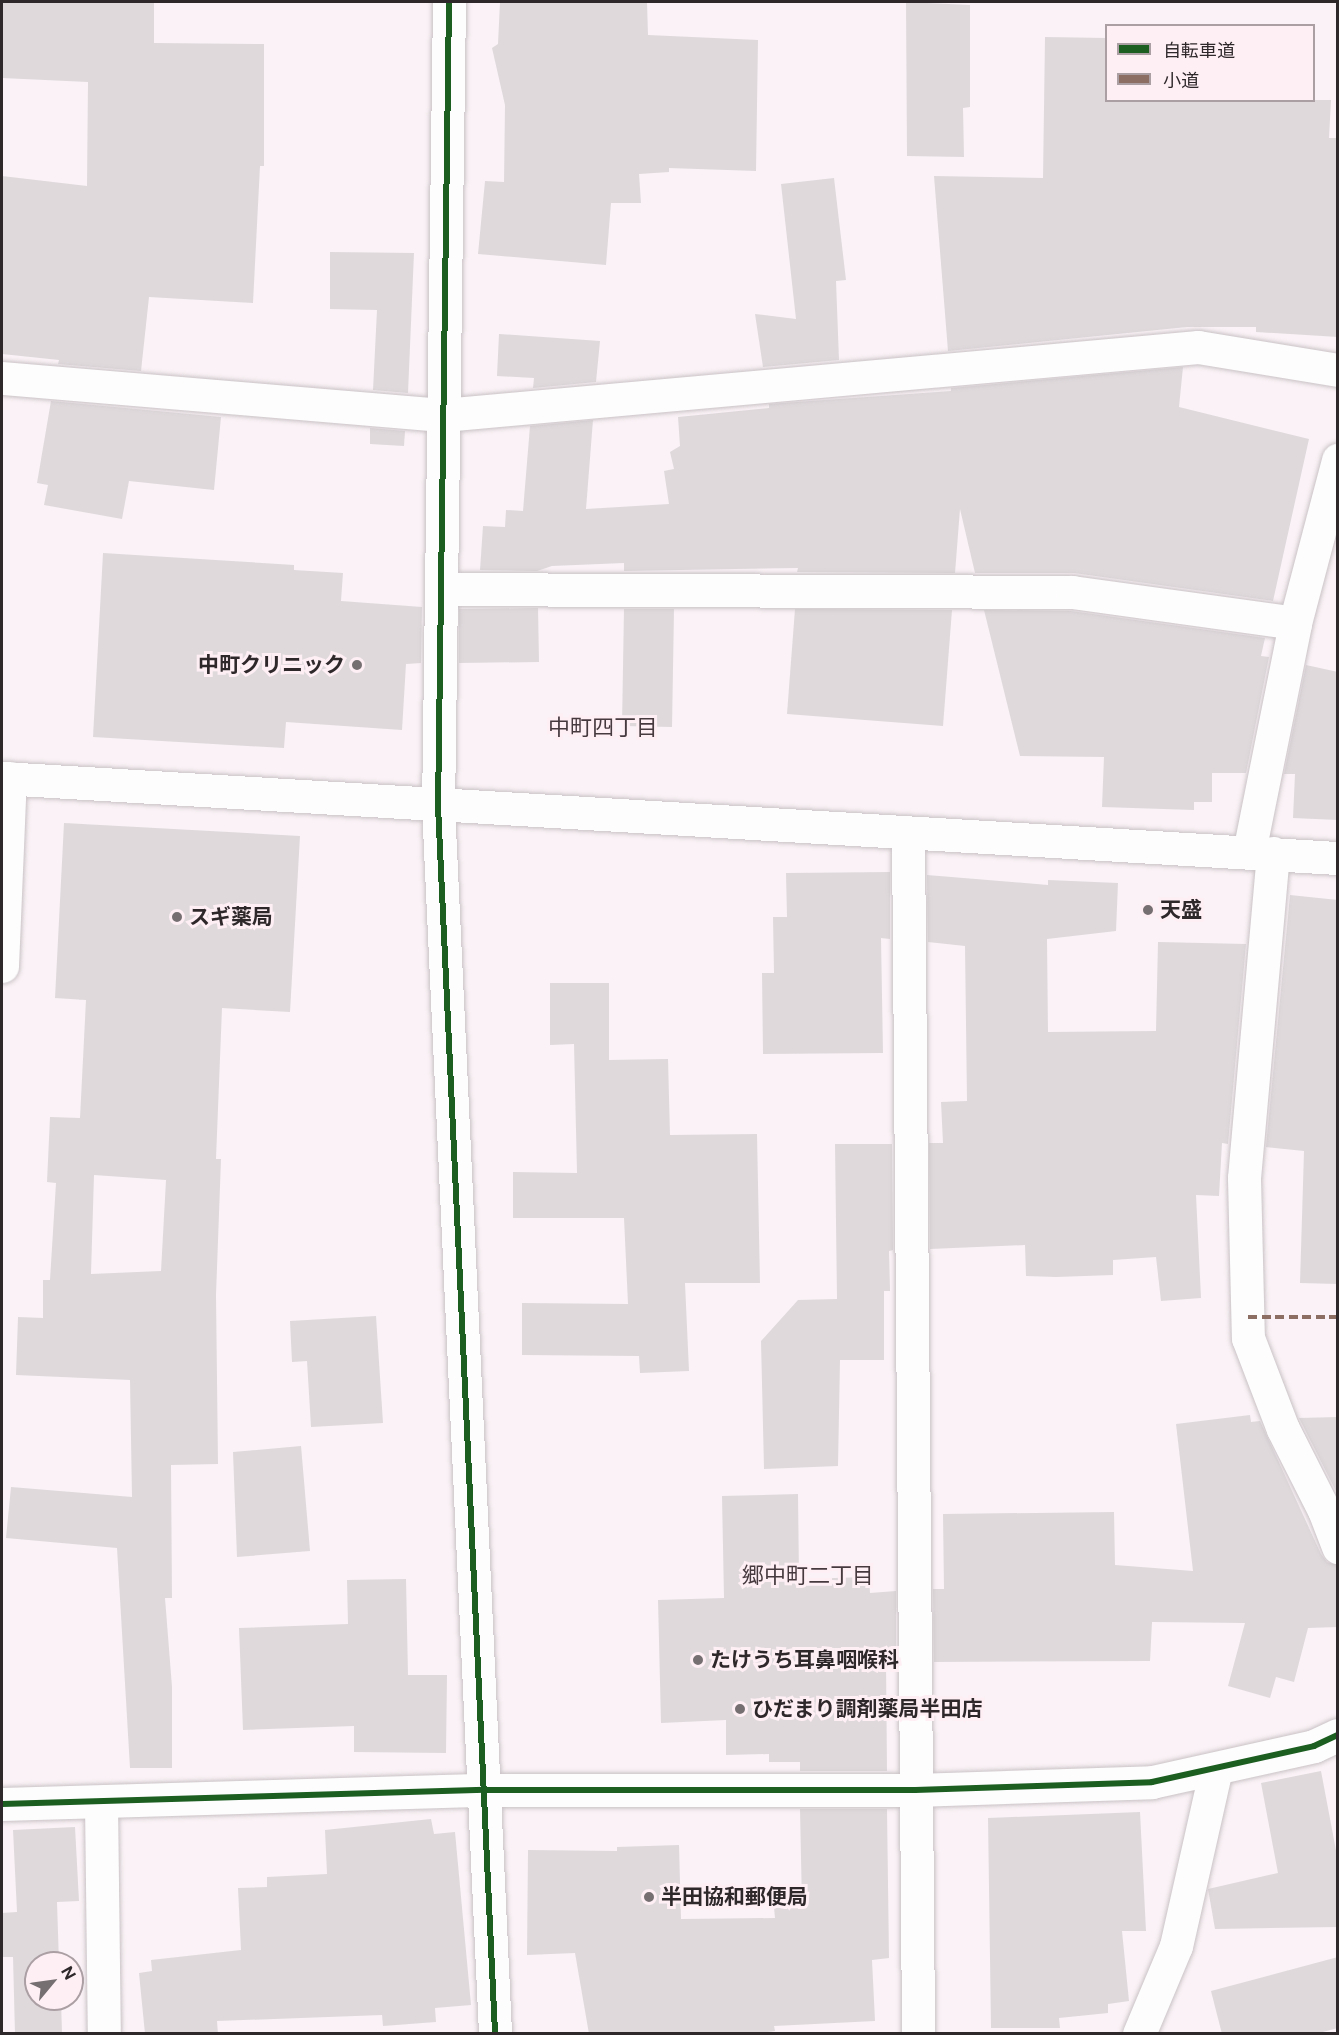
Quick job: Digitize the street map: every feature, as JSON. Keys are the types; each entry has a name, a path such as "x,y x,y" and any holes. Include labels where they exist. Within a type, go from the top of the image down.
{"street":[{"path":"449,2 438,806 495,2034"},
{"path":"2,378 443,415 1198,347 1338,370"},
{"path":"1338,460 1295,623 1261,853 1244,1178 1248,1338 1283,1429 1324,1510 1338,1547"},
{"path":"441,589 1072,592 1295,623"},
{"path":"2,966 6,778 438,806 1338,858"},
{"path":"908,834 918,2034"},
{"path":"2,1803 485,1790 915,1790 1152,1782 1314,1746 1338,1735"},
{"path":"1139,2034 1176,1946 1216,1768"},
{"path":"101,1802 104,2034"}],"building":[{"path":"2,2 154,2 154,43 264,44 264,166 260,166 253,303 149,297 141,371 58,364 59,360 2,354 2,176 87,186 88,82 2,78"},
{"path":"500,2 647,2 648,35 758,40 756,171 669,168 669,172 639,174 641,203 611,203 606,265 478,254 485,181 504,182 505,105 492,48 498,44"},
{"path":"906,2 970,5 970,107 963,108 964,157 907,156"},
{"path":"1045,37 1105,38 1105,102 1315,102 1315,100 1331,100 1329,138 1338,138 1338,337 1256,332 1256,327 1187,327 948,351 934,176 1043,178"},
{"path":"834,178 846,280 836,281 839,360 763,367 755,314 796,319 781,184"},
{"path":"330,252 414,253 408,393 373,390 377,310 330,309"},
{"path":"499,334 600,341 596,382 533,388 534,378 497,376"},
{"path":"1183,367 1179,407 1309,439 1273,601 1074,573 975,573 960,509 955,573 797,572 798,568 624,571 624,563 552,566 537,571 480,570 483,526 505,527 506,510 523,511 530,426 593,420 586,509 669,504 664,471 674,469 670,452 680,446 678,417 769,408 769,404 951,391 951,388"},
{"path":"51,401 221,417 214,490 129,481 122,519 44,505 48,485 37,483"},
{"path":"370,428 405,431 404,446 370,444"},
{"path":"103,553 294,565 294,570 343,573 341,601 422,607 421,663 406,664 402,730 286,722 284,748 93,737"},
{"path":"538,608 539,662 459,663 459,609"},
{"path":"624,609 674,609 672,727 622,726"},
{"path":"795,609 952,610 943,726 787,714"},
{"path":"984,610 1071,611 1265,638 1261,656 1269,657 1246,773 1212,773 1212,802 1194,802 1194,810 1102,807 1104,757 1020,756"},
{"path":"1306,665 1338,672 1338,820 1293,818 1295,774 1284,774"},
{"path":"64,823 300,836 290,1012 222,1008 216,1159 221,1159 216,1295 218,1464 171,1465 172,1598 165,1598 172,1687 172,1768 130,1768 117,1548 6,1538 11,1487 132,1497 130,1380 16,1375 18,1317 43,1318 43,1280 50,1280 56,1183 47,1182 50,1117 80,1118 86,1000 55,998","holes":["94,1175 166,1180 161,1271 91,1274"]},
{"path":"890,872 890,939 881,938 883,1053 763,1054 762,973 774,973 773,917 787,917 786,873"},
{"path":"927,875 1048,885 1048,880 1118,883 1116,931 1047,939 1048,1032 1156,1031 1158,942 1246,944 1228,1144 1222,1143 1219,1196 1196,1195 1201,1298 1161,1301 1156,1257 1113,1260 1113,1275 1026,1276 1025,1245 930,1249 929,1143 943,1143 941,1102 967,1101 965,946 928,942"},
{"path":"1290,895 1338,900 1338,1284 1300,1283 1304,1151 1266,1147"},
{"path":"550,983 609,983 609,1060 668,1059 670,1135 757,1134 760,1283 685,1283 689,1371 640,1373 639,1356 522,1355 522,1303 628,1304 624,1218 513,1218 513,1172 577,1173 574,1044 550,1045"},
{"path":"835,1144 892,1144 893,1250 889,1251 890,1291 884,1291 884,1360 840,1360 838,1466 764,1469 761,1341 798,1300 837,1299"},
{"path":"376,1316 383,1423 311,1427 307,1361 292,1362 290,1321"},
{"path":"1250,1415 1251,1422 1260,1421 1321,1554 1327,1562 1338,1565 1338,1627 1308,1628 1294,1682 1276,1677 1270,1698 1228,1686 1245,1623 1152,1622 1150,1661 934,1662 933,1589 944,1589 943,1514 1114,1512 1115,1565 1193,1571 1176,1424"},
{"path":"1338,1417 1338,1495 1299,1418"},
{"path":"301,1446 310,1551 237,1557 233,1452"},
{"path":"798,1494 799,1579 869,1577 870,1593 896,1591 896,1662 886,1662 887,1771 800,1771 800,1762 769,1762 769,1754 726,1755 726,1720 661,1723 658,1600 724,1598 722,1496"},
{"path":"406,1579 408,1675 447,1675 446,1753 354,1752 354,1726 243,1730 239,1628 348,1624 347,1580"},
{"path":"1321,1771 1338,1861 1338,1927 1215,1929 1208,1889 1278,1873 1261,1783"},
{"path":"800,1809 887,1809 889,1958 872,1960 875,2021 774,2026 775,2031 751,2034 589,2034 575,1953 527,1955 528,1850 617,1851 617,1847 679,1845 681,1919 775,1918 774,1908 802,1906"},
{"path":"1140,1812 1146,1931 1122,1931 1129,2001 1108,2004 1108,2013 1059,2018 1060,2028 991,2028 988,1818"},
{"path":"431,1819 434,1834 455,1832 471,2005 435,2008 436,2022 383,2026 382,2015 217,2021 218,2034 145,2034 139,1973 152,1971 151,1960 241,1950 238,1888 267,1887 267,1877 327,1874 325,1830"},
{"path":"75,1827 79,1901 57,1902 59,1951 24,1951 24,2011 61,2011 62,2034 15,2034 13,1957 2,1957 2,1913 17,1912 13,1830"},
{"path":"1338,1957 1338,2028 1315,2034 1222,2034 1211,1991"}],"marked path":[{"path":"1248,1317 1338,1317"}],"cycle path":[{"path":"449,2 438,806 495,2034"},
{"path":"2,1804 485,1790 915,1790 1152,1782 1314,1746 1338,1735"}],"place":[{"name":"中町クリニック","path":"357,665"},
{"name":"天盛","path":"1148,910"},
{"name":"スギ薬局","path":"177,917"},
{"name":"たけうち耳鼻咽喉科","path":"698,1660"},
{"name":"ひだまり調剤薬局半田店","path":"740,1709"},
{"name":"半田協和郵便局","path":"649,1897"}],"district":[{"name":"中町四丁目","path":"603,728"},
{"name":"郷中町二丁目","path":"808,1576"}]}
